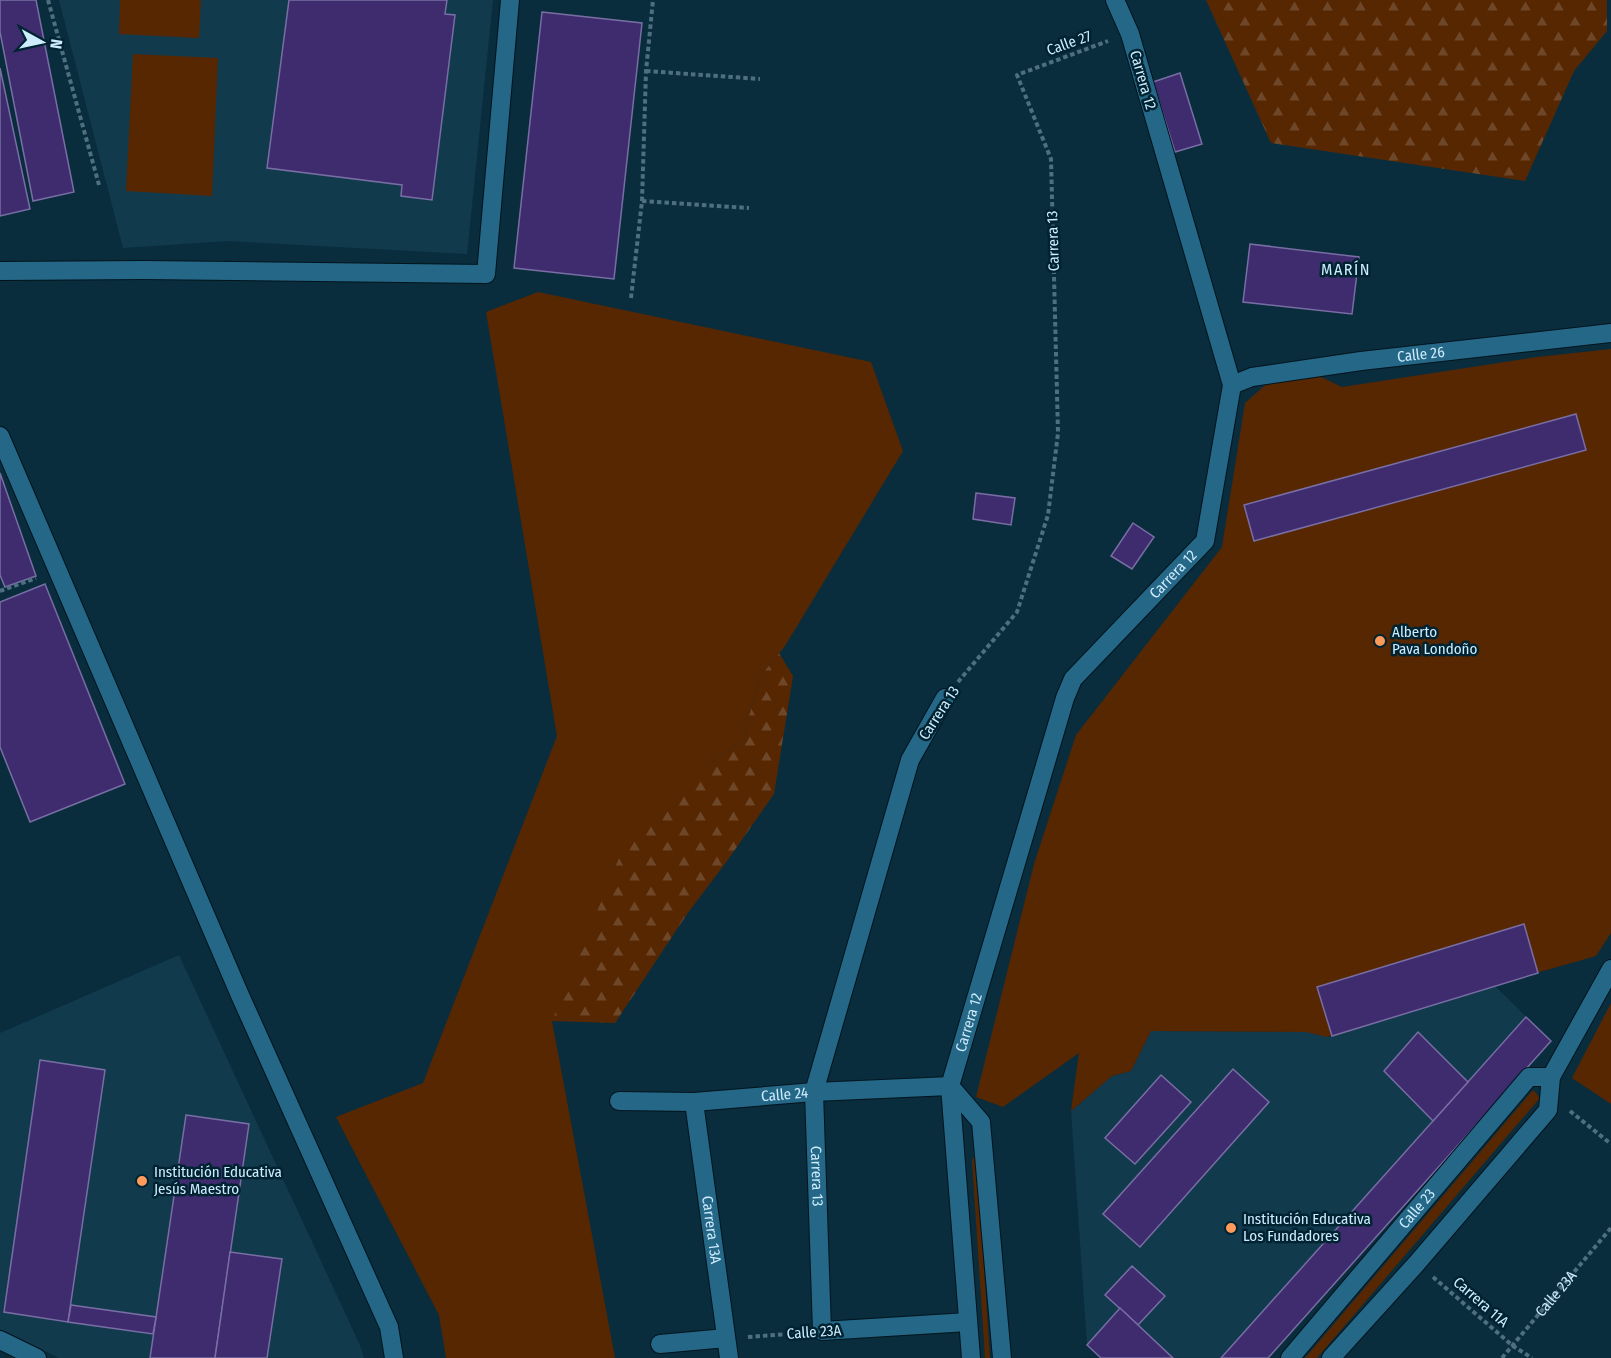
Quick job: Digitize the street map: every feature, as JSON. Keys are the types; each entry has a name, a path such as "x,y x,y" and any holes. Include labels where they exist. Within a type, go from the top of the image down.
{"street":[{"path":"0,272 144,270 486,274 510,0"},
{"name":"Carrera 12","path":"971,1358 951,1086 1065,698 1073,679 1205,541 1232,386 1130,34 1114,0"},
{"name":"Calle 26","path":"1232,386 1252,377 1361,360 1611,333"},
{"path":"0,436 239,993 389,1327 394,1358"},
{"name":"Carrera 13","path":"822,1331 813,1092 909,760 945,698"},
{"path":"1331,1358 1417,1263 1548,1110 1551,1077 1611,969"},
{"name":"Calle 23","path":"1290,1358 1529,1077 1551,1077"},
{"path":"951,1086 981,1122 1002,1358"},
{"name":"Calle 24","path":"619,1101 694,1102 813,1092 951,1086"},
{"name":"Carrera 13A","path":"694,1102 729,1358"},
{"name":"Calle 23A","path":"822,1331 968,1322"},
{"path":"660,1344 726,1338"},
{"path":"0,1340 37,1358"}],"path":[{"path":"48,0 99,185"},
{"path":"631,298 642,201 646,71 653,0"},
{"name":"Calle 27","path":"1017,75 1130,34"},
{"path":"646,71 760,79"},
{"name":"Carrera 13","path":"945,698 1017,612 1048,515 1058,433 1051,159 1017,75"},
{"path":"642,201 749,208"},
{"path":"0,591 56,570"},
{"path":"1551,1077 1568,1110 1611,1143"},
{"name":"Calle 23A","path":"1502,1358 1611,1228"},
{"name":"Carrera 11A","path":"1417,1263 1513,1346 1532,1358"},
{"name":"Calle 23A","path":"726,1338 822,1331"}],"shaded area":[{"path":"59,0 493,0 467,254 228,241 123,248"},
{"name":"Institución Educativa Jesús Maestro","path":"179,955 364,1358 59,1358 0,1329 0,1033"},
{"name":"Institución Educativa Los Fundadores","path":"1494,985 1551,1041 1268,1358 1101,1358 1087,1345 1071,1111 1112,1076 1131,1071 1151,1031 1306,1032 1328,1037"}],"green space":[{"path":"120,0 201,0 199,38 119,34"},
{"path":"1206,0 1607,0 1607,31 1574,71 1525,181 1271,143"},
{"path":"133,54 218,58 212,196 126,191"},
{"path":"538,292 871,362 903,451 785,646 760,677 742,741 706,766 552,1021 615,1358 446,1358 439,1315 336,1117 423,1083 557,736 486,312"},
{"name":"Alberto Pava Londoño","path":"1611,349 1611,933 1596,956 1327,1037 1306,1032 1151,1031 1131,1071 1112,1076 1071,1111 1079,1053 1003,1107 976,1097 1034,864 1076,735 1222,547 1245,403 1271,380 1319,376 1342,387 1537,357"},
{"path":"779,653 793,676 774,794 687,914 615,1023 552,1021 626,841 706,766 742,741 760,677"},
{"path":"1611,1003 1611,1104 1572,1078"},
{"path":"1533,1090 1540,1098 1317,1358 1305,1358"},
{"path":"976,1149 990,1358 985,1358 972,1161"}],"building":[{"path":"0,0 36,0 74,192 33,201 0,32"},
{"path":"289,0 447,0 445,14 455,15 432,200 401,196 402,185 267,168"},
{"path":"542,12 642,23 614,279 514,268"},
{"path":"0,68 30,209 0,216"},
{"path":"1180,73 1202,144 1175,152 1153,82"},
{"path":"1250,244 1359,257 1352,314 1243,302"},
{"path":"1576,414 1586,450 1254,541 1244,505"},
{"path":"0,473 36,576 5,587 0,575"},
{"path":"976,493 1015,498 1011,525 973,519"},
{"path":"1133,523 1154,537 1132,569 1111,556"},
{"path":"45,584 125,784 30,822 0,747 0,602"},
{"path":"1524,924 1538,973 1332,1036 1317,987"},
{"path":"1526,1017 1551,1041 1268,1358 1221,1358"},
{"path":"1418,1032 1468,1082 1433,1121 1384,1071"},
{"path":"40,1060 105,1070 68,1322 4,1312"},
{"path":"1233,1069 1269,1102 1140,1247 1103,1214"},
{"path":"1161,1075 1191,1102 1135,1164 1105,1138"},
{"path":"186,1115 249,1124 215,1358 150,1358"},
{"path":"230,1252 282,1259 267,1358 215,1358"},
{"path":"1132,1266 1165,1296 1138,1325 1105,1295"},
{"path":"71,1305 156,1317 153,1334 68,1322"},
{"path":"1120,1308 1173,1358 1101,1358 1087,1345"}],"place":[{"name":"Alberto Pava Londoño","path":"1380,641"},
{"name":"Institución Educativa Jesús Maestro","path":"142,1181"},
{"name":"Institución Educativa Los Fundadores","path":"1231,1228"}],"district":[{"name":"MARÍN","path":"1346,269"}]}
